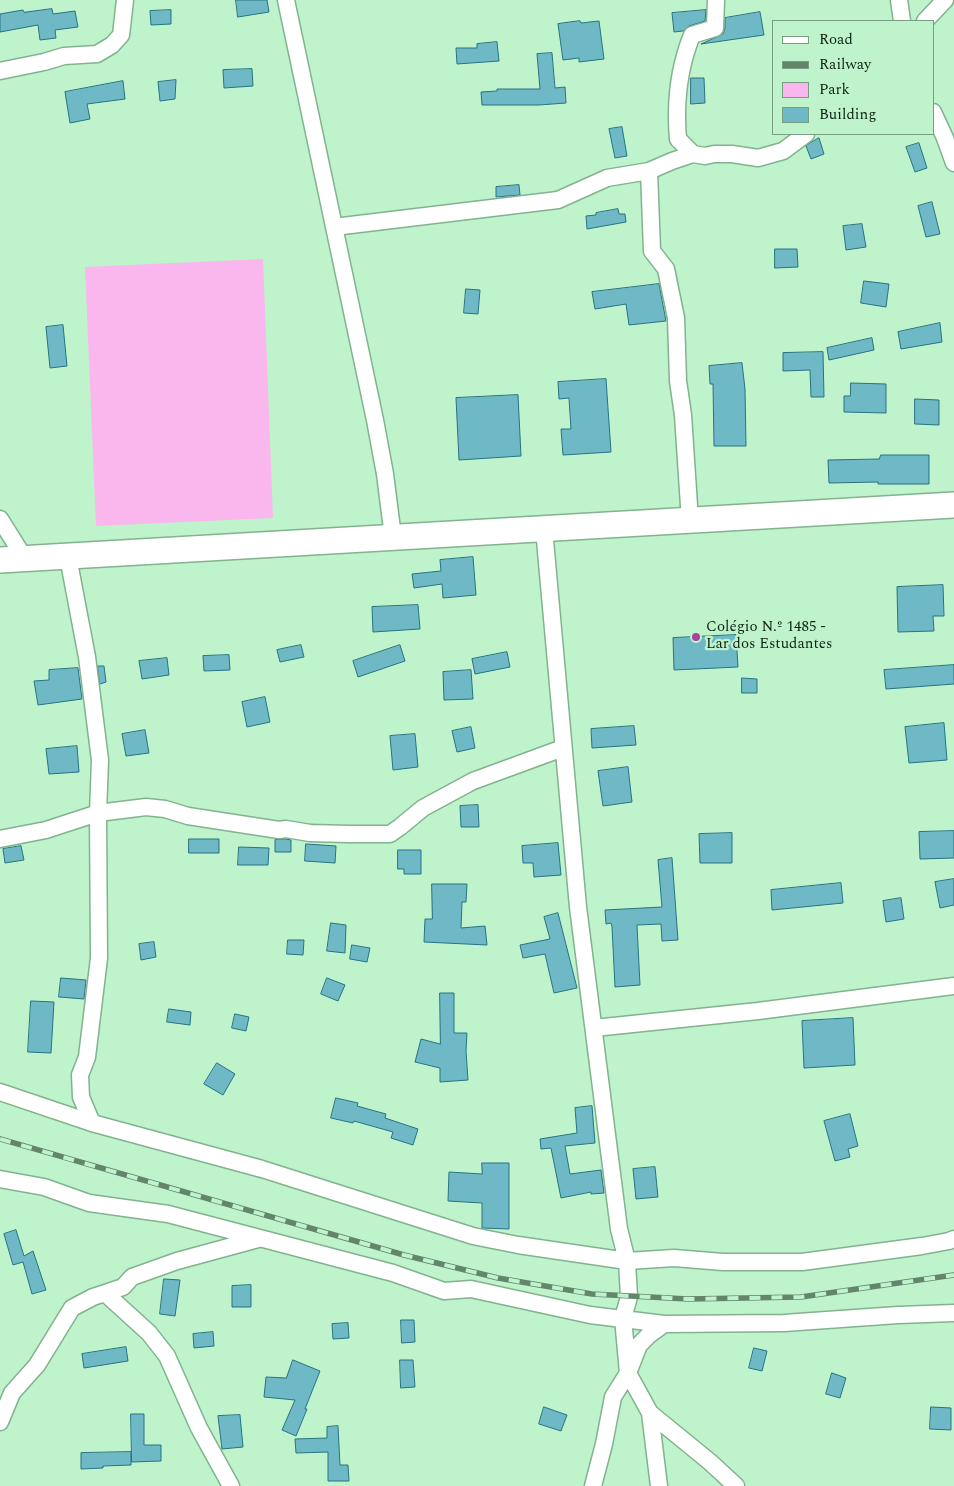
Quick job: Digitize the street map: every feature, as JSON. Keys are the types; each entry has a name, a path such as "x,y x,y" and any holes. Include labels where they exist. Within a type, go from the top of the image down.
{"main road":[{"path":"0,560 954,505"}],"street":[{"path":"0,71 64,56 97,54 121,35 125,0"},
{"path":"286,0 385,474 393,537"},
{"path":"693,154 678,139 676,119 681,75 692,35 714,28 716,0"},
{"path":"899,0 902,20"},
{"path":"927,20 945,0"},
{"path":"934,114 954,163"},
{"path":"334,227 558,200 607,178 649,171 693,154 705,156 732,154 758,158 783,151 805,135"},
{"path":"649,171 652,251 666,269 676,318 677,373 683,415 690,520"},
{"path":"0,519 25,559"},
{"path":"544,529 578,907 619,1229 626,1261 628,1297 624,1318 628,1373 650,1413 659,1486"},
{"path":"68,557 87,657 100,760 98,813 99,958 87,1057 80,1075 81,1096 92,1123"},
{"path":"0,839 46,830 98,813 146,807 166,809 188,816 279,830 286,829 320,833 390,834 423,808 473,781 564,748"},
{"path":"594,1028 758,1011 954,986"},
{"path":"0,1092 92,1123 262,1169 473,1236 518,1245 626,1261 674,1258 723,1262 802,1262 922,1246 954,1239"},
{"path":"0,1179 44,1187 89,1203 168,1214 393,1273 444,1291 471,1289 590,1315 664,1324 784,1323 954,1313"},
{"path":"0,1422 12,1393 37,1365 72,1308 92,1297 122,1287 132,1277 258,1239"},
{"path":"105,1293 149,1333 167,1356 199,1428 231,1486"},
{"path":"593,1486 604,1444 612,1397 628,1373 639,1345 664,1324"},
{"path":"650,1413 736,1486"}],"green space":[{"path":"263,259 273,518 96,526 85,267"}],"building":[{"path":"236,0 267,0 269,12 238,17"},
{"path":"52,9 53,14 75,11 78,27 55,30 56,38 40,40 38,25 0,32 0,14 23,10 24,12"},
{"path":"171,10 171,24 151,25 150,11"},
{"path":"706,10 705,21 689,26 683,31 674,32 672,13"},
{"path":"760,12 764,35 701,44 723,34 725,18"},
{"path":"580,21 581,23 599,21 604,59 579,62 579,58 563,60 558,24"},
{"path":"497,42 499,61 457,64 456,48 477,48 477,44"},
{"path":"552,53 555,88 565,87 566,103 482,105 481,92 497,91 497,89 540,89 537,54"},
{"path":"252,69 253,86 224,88 223,70"},
{"path":"691,78 704,78 705,103 691,104"},
{"path":"176,80 175,99 160,101 158,82"},
{"path":"123,81 125,99 87,104 90,119 70,123 65,92"},
{"path":"622,127 627,156 615,158 609,129"},
{"path":"819,138 824,154 811,159 806,146"},
{"path":"919,143 927,168 915,172 906,147"},
{"path":"519,185 520,195 496,197 496,187"},
{"path":"932,202 940,234 926,237 918,206"},
{"path":"618,209 619,214 625,214 626,222 587,229 586,216"},
{"path":"862,224 866,247 846,250 843,226"},
{"path":"775,249 797,249 798,267 775,268"},
{"path":"864,281 889,284 886,307 861,303"},
{"path":"659,284 666,321 629,325 626,304 595,309 592,292"},
{"path":"466,289 480,290 478,314 464,313"},
{"path":"940,323 942,342 901,349 898,332"},
{"path":"63,325 67,366 50,368 46,327"},
{"path":"872,338 874,350 829,360 827,348"},
{"path":"823,352 824,397 811,397 810,370 783,371 783,353"},
{"path":"742,363 745,389 746,446 714,446 713,384 710,384 709,366"},
{"path":"606,379 611,452 563,455 561,429 571,429 569,398 559,399 558,382"},
{"path":"851,383 886,384 886,413 844,412 844,396 850,396"},
{"path":"518,395 521,456 459,460 456,398"},
{"path":"915,399 939,400 939,425 915,424"},
{"path":"881,455 929,455 929,484 829,483 828,460 879,459"},
{"path":"473,557 476,595 443,598 442,584 414,588 412,574 441,571 440,560"},
{"path":"943,585 944,616 933,616 934,631 898,632 897,587"},
{"path":"418,605 420,629 373,632 372,607"},
{"path":"736,635 738,667 674,670 673,638"},
{"path":"301,645 304,657 280,662 277,650"},
{"path":"400,645 405,661 358,677 353,661"},
{"path":"507,652 510,667 475,674 472,659"},
{"path":"229,655 230,670 204,671 203,656"},
{"path":"167,658 169,675 142,679 139,661"},
{"path":"954,665 954,684 886,689 884,670"},
{"path":"98,666 104,666 106,682 100,684"},
{"path":"78,668 82,699 38,705 34,681 49,680 49,670"},
{"path":"471,670 473,699 444,700 443,672"},
{"path":"742,678 757,679 757,693 742,693"},
{"path":"265,697 270,722 247,727 242,702"},
{"path":"944,723 947,760 909,763 905,727"},
{"path":"634,726 636,745 592,748 591,729"},
{"path":"471,727 475,748 457,752 452,731"},
{"path":"145,730 149,753 126,756 122,734"},
{"path":"415,734 418,767 393,770 390,736"},
{"path":"77,746 79,772 49,774 46,749"},
{"path":"628,767 632,802 603,806 598,771"},
{"path":"478,805 479,827 461,827 460,806"},
{"path":"954,831 954,858 920,859 919,832"},
{"path":"732,833 732,863 700,863 699,834"},
{"path":"189,839 219,839 219,853 189,853"},
{"path":"275,840 291,840 291,852 275,852"},
{"path":"558,843 561,875 534,877 533,863 523,863 522,846"},
{"path":"306,844 336,846 335,863 305,861"},
{"path":"21,846 24,860 5,863 3,849"},
{"path":"239,847 269,848 268,865 238,865"},
{"path":"398,850 421,850 421,874 404,874 404,869 398,869"},
{"path":"672,858 678,940 662,941 661,924 637,925 640,985 615,987 612,927 611,923 606,924 605,910 662,907 658,860"},
{"path":"954,879 954,905 940,908 935,882"},
{"path":"841,883 843,903 772,910 771,890"},
{"path":"432,884 467,884 466,902 462,902 461,928 485,926 487,945 424,942 425,919 432,919"},
{"path":"901,898 904,919 886,922 883,901"},
{"path":"558,913 577,988 554,993 545,954 523,958 520,945 550,939 544,917"},
{"path":"331,923 346,925 345,953 327,951"},
{"path":"288,940 304,940 303,955 287,954"},
{"path":"154,942 156,957 141,960 139,944"},
{"path":"352,945 370,948 367,962 350,959"},
{"path":"61,978 86,980 84,999 59,997"},
{"path":"327,978 345,985 338,1001 321,994"},
{"path":"440,993 454,993 454,1033 467,1033 468,1080 440,1082 440,1068 415,1062 421,1039 440,1044"},
{"path":"31,1001 54,1002 51,1053 28,1052"},
{"path":"169,1009 191,1012 190,1025 167,1022"},
{"path":"235,1014 249,1017 246,1031 232,1028"},
{"path":"853,1018 855,1065 804,1068 802,1021"},
{"path":"217,1063 235,1074 223,1095 204,1084"},
{"path":"336,1098 358,1103 357,1106 386,1114 385,1118 418,1129 413,1145 391,1138 393,1132 354,1121 353,1123 331,1118"},
{"path":"592,1106 595,1143 565,1146 570,1174 601,1170 604,1193 591,1194 591,1192 561,1198 551,1148 541,1149 540,1139 577,1133 575,1108"},
{"path":"850,1114 858,1146 848,1149 850,1157 835,1161 824,1121"},
{"path":"482,1163 509,1163 509,1229 482,1228 482,1203 448,1201 449,1172 482,1174"},
{"path":"655,1167 658,1197 636,1199 633,1169"},
{"path":"16,1230 24,1256 33,1251 46,1290 32,1294 23,1262 13,1265 4,1234"},
{"path":"164,1279 180,1280 175,1316 160,1314"},
{"path":"251,1285 251,1307 232,1307 232,1286"},
{"path":"401,1320 414,1320 415,1342 402,1343"},
{"path":"348,1323 349,1338 333,1339 332,1324"},
{"path":"213,1332 214,1346 194,1348 193,1334"},
{"path":"126,1347 128,1361 84,1368 82,1354"},
{"path":"754,1348 767,1351 762,1371 749,1368"},
{"path":"293,1360 320,1371 296,1436 282,1430 295,1400 264,1397 266,1377 286,1378"},
{"path":"400,1360 413,1360 415,1387 401,1388"},
{"path":"832,1373 846,1378 840,1398 826,1394"},
{"path":"544,1407 567,1415 561,1431 539,1424"},
{"path":"931,1407 951,1408 951,1430 930,1429"},
{"path":"131,1414 144,1414 144,1445 161,1445 161,1461 132,1462"},
{"path":"240,1415 243,1447 222,1449 218,1416"},
{"path":"338,1426 340,1465 348,1465 349,1481 328,1481 328,1452 296,1453 295,1439 327,1438 327,1427"},
{"path":"131,1452 131,1465 81,1469 81,1453"}],"railway":[{"path":"0,1139 404,1255 498,1278 592,1294 688,1299 801,1297 954,1275"}],"place":[{"name":"Colégio N.º 1485 - Lar dos Estudantes","path":"696,637"}]}
